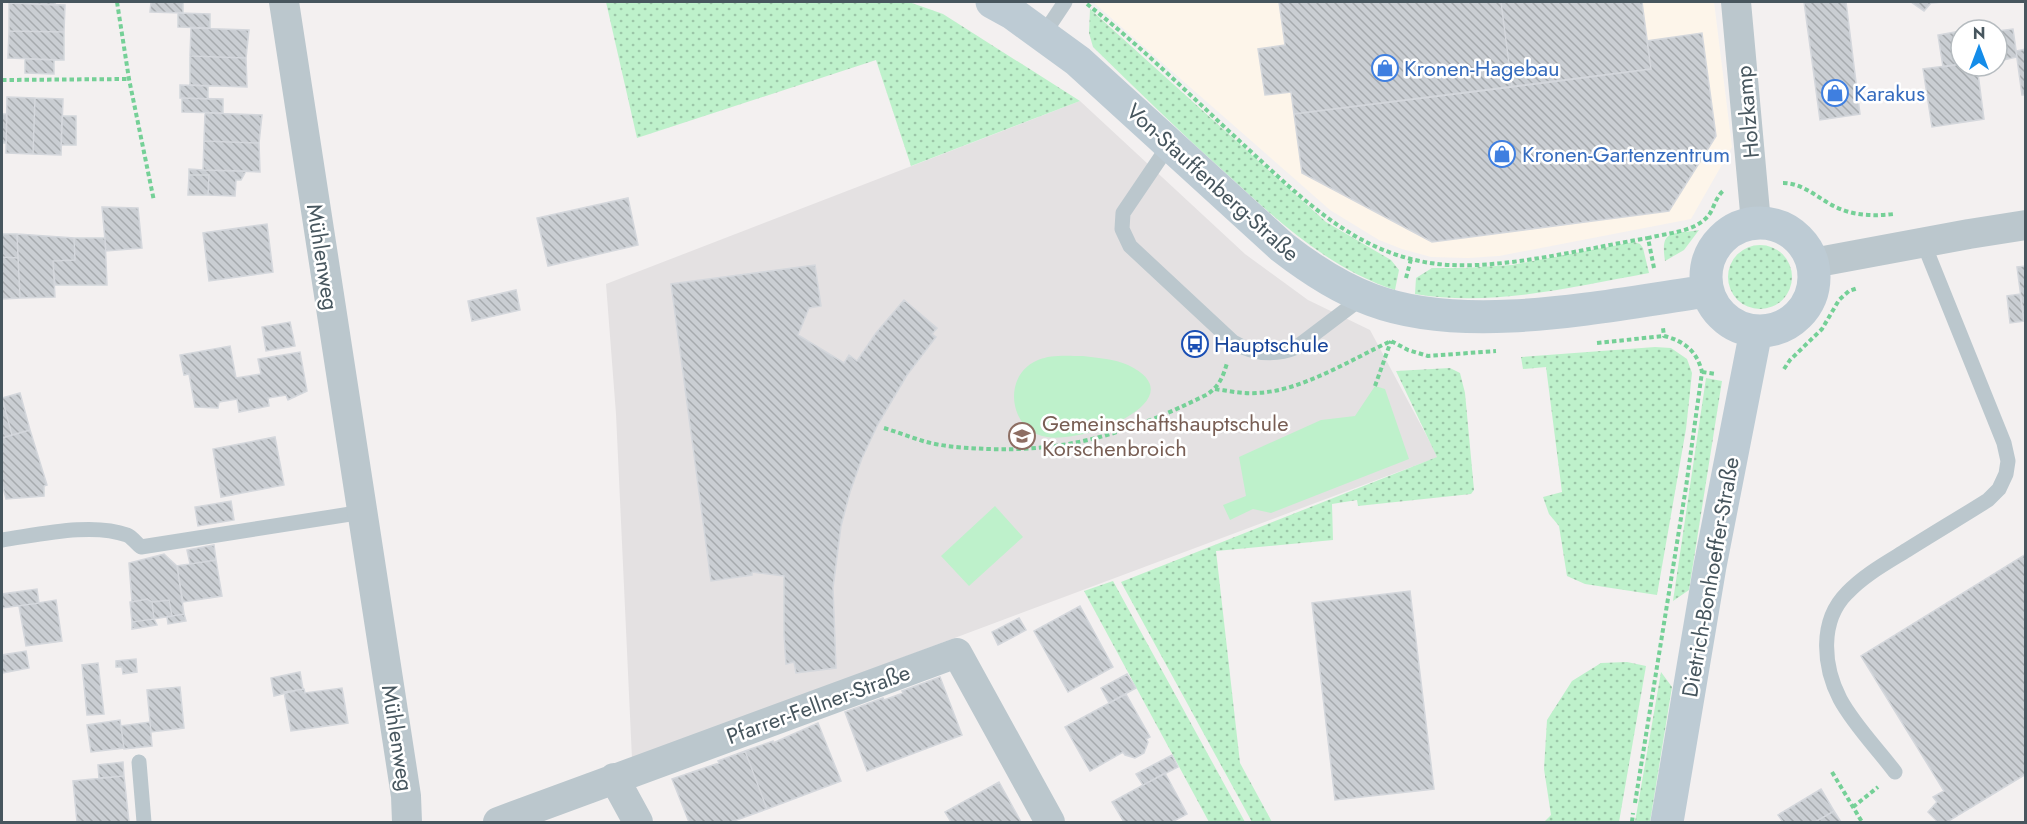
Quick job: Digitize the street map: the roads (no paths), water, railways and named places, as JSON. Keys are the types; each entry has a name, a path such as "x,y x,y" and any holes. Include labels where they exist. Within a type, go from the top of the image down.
{"street":[{"name":"Mühlenweg","path":"284,2 408,805 407,822"},
{"name":"Von-Stauffenberg-Straße","path":"992,2 1043,35 1095,76 1282,247 1318,272 1363,297 1399,308 1440,315 1495,316 1566,310 1708,291"},
{"name":"Holzkamp","path":"1736,2 1756,223"},
{"path":"1756,223 1771,224 1785,230 1798,238 1807,249 1813,263 1814,281 1810,298 1801,313 1788,324 1771,330 1756,331 1738,327 1724,318 1714,306 1708,291 1706,275 1709,260 1716,245 1727,234 1741,226 1756,223"},
{"path":"1813,263 2025,225"},
{"name":"Dietrich-Bonhoeffer-Straße","path":"1667,822 1708,576 1756,331"},
{"name":"Pfarrer-Fellner-Straße","path":"498,822 957,653 1050,822"},
{"path":"614,778 638,822"}],"lane":[{"path":"1043,35 1065,2"},
{"path":"1169,146 1127,205 1123,213 1122,230 1130,246 1233,342 1254,351 1276,353 1288,351 1297,347 1363,297"},
{"path":"1895,772 1850,715 1836,690 1826,657 1830,621 1846,593 1873,572 1988,500 1999,489 2006,474 2008,461 1999,429 1923,242"},
{"path":"2,540 59,532 114,531 129,536 141,547 363,512"},
{"path":"140,762 144,822"}],"place":[{"name":"Kronen-Hagebau","path":"1385,68"},
{"name":"Karakus","path":"1835,93"},
{"name":"Kronen-Gartenzentrum","path":"1502,154"},
{"name":"Hauptschule","path":"1195,344"},
{"name":"Gemeinschaftshauptschule Korschenbroich","path":"1022,436"}]}
